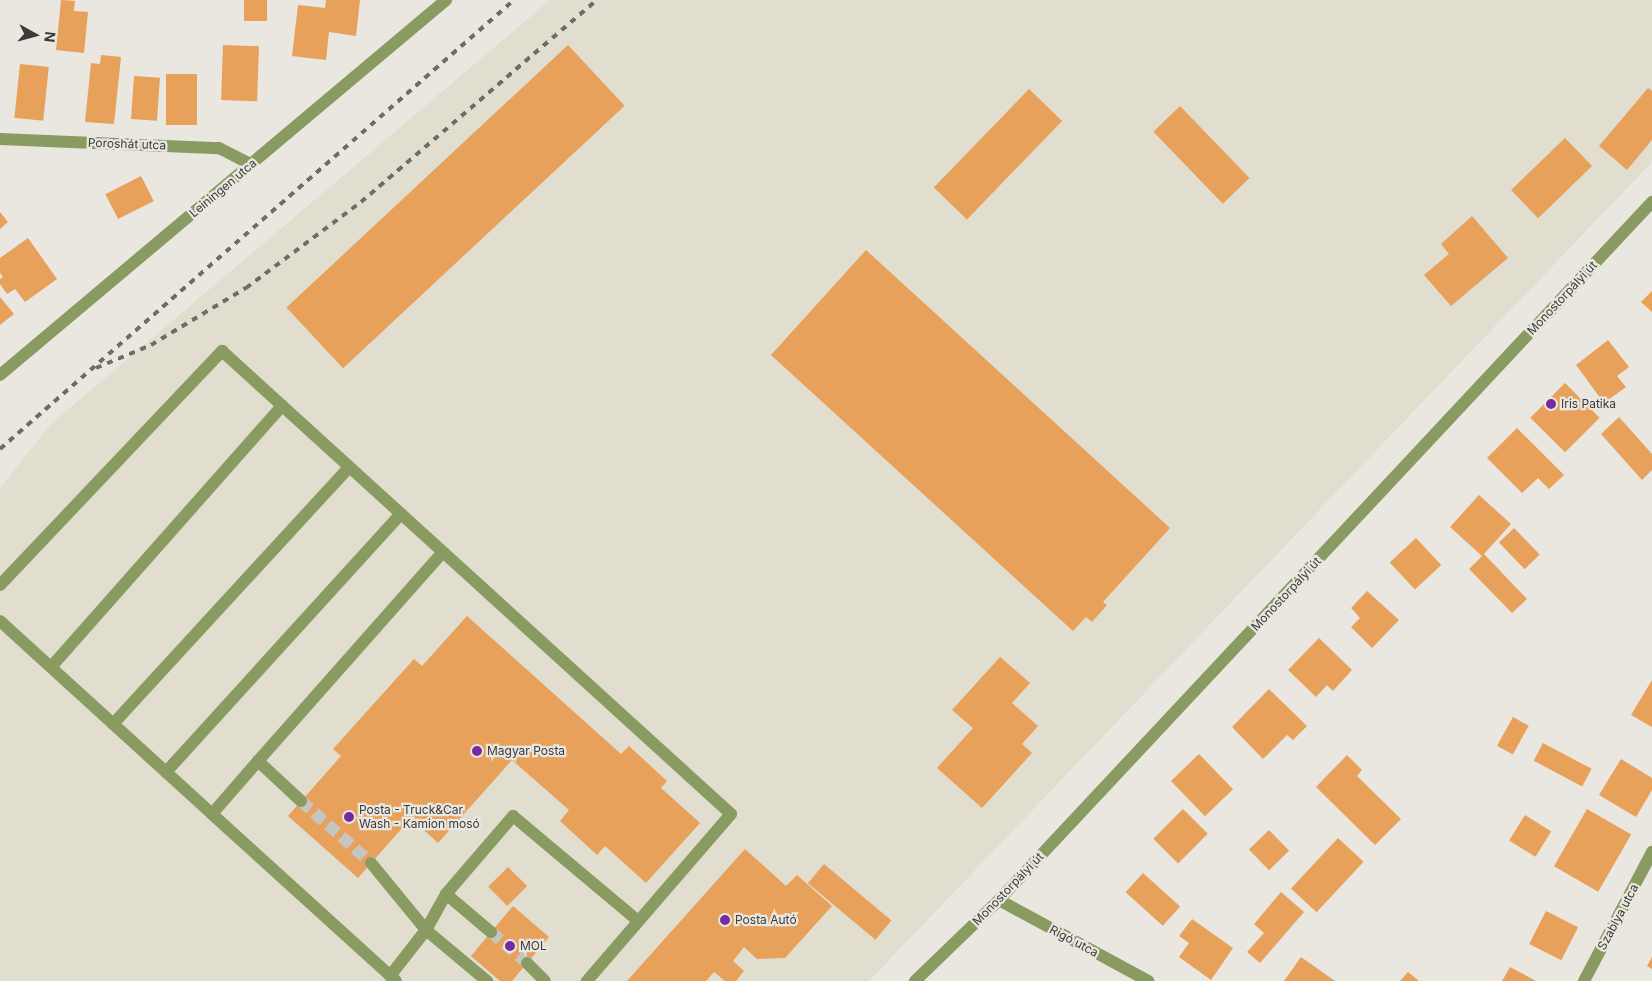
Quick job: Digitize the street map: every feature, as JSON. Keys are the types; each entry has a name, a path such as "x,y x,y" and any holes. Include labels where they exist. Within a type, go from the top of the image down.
{"street":[{"name":"Leiningen utca","path":"0,375 446,0"},
{"name":"Poroshát utca","path":"0,139 219,148 251,164"},
{"name":"Monostorpályi út","path":"915,981 1000,900 1652,202"},
{"path":"1640,214 1652,220"},
{"path":"0,585 222,351 731,814 587,981"},
{"path":"51,667 282,406"},
{"path":"113,724 349,467"},
{"path":"166,772 401,514"},
{"path":"212,814 443,552"},
{"path":"0,621 393,978 426,930 446,894 514,816 638,921"},
{"path":"258,761 301,801"},
{"name":"Szablya utca","path":"1584,981 1652,852"},
{"path":"371,863 426,930 487,981"},
{"path":"446,894 491,932"},
{"name":"Rigó utca","path":"1000,900 1148,981"},
{"path":"527,964 545,981"}],"shaded area":[{"path":"550,0 1652,0 1652,162 869,981 0,981 0,488 51,424"}],"building":[{"path":"61,0 75,1 74,11 88,12 84,53 56,50"},
{"path":"244,0 267,0 267,21 244,21"},
{"path":"326,0 360,0 356,36 329,32 326,60 292,56 298,5 325,8"},
{"path":"223,45 259,46 257,101 221,100"},
{"path":"568,45 625,106 343,368 286,308"},
{"path":"101,55 121,57 114,124 85,122 91,63 100,64"},
{"path":"20,64 49,67 43,121 14,118"},
{"path":"166,74 197,74 197,125 166,125"},
{"path":"134,76 160,78 157,121 131,119"},
{"path":"1648,88 1652,91 1652,140 1627,170 1599,146"},
{"path":"1029,89 1062,121 967,220 934,188"},
{"path":"1180,106 1249,178 1223,204 1153,132"},
{"path":"1565,138 1592,166 1538,218 1511,190"},
{"path":"141,176 154,201 118,219 105,194"},
{"path":"0,212 8,222 0,229"},
{"path":"1472,216 1508,258 1451,306 1424,275 1449,254 1441,244"},
{"path":"28,238 57,279 25,302 15,289 7,294 0,284 0,279 3,277 0,273 0,258"},
{"path":"866,250 1170,528 1103,602 1107,605 1092,622 1086,617 1073,631 771,355"},
{"path":"1652,291 1652,312 1641,302"},
{"path":"0,297 14,314 0,325"},
{"path":"1608,340 1629,367 1617,376 1626,387 1604,403 1576,365"},
{"path":"1565,383 1600,418 1565,452 1530,418"},
{"path":"1619,417 1652,454 1652,470 1642,480 1601,434"},
{"path":"1517,428 1564,475 1549,489 1538,478 1522,493 1487,458"},
{"path":"1479,495 1511,524 1484,554 1527,599 1512,613 1469,569 1482,556 1450,527"},
{"path":"1514,528 1540,555 1525,569 1499,543"},
{"path":"1416,538 1441,565 1415,590 1390,563"},
{"path":"1367,591 1399,620 1372,648 1351,627 1360,618 1351,608"},
{"name":"Magyar Posta","path":"467,616 621,754 629,746 667,781 661,788 700,823 646,883 605,846 597,855 560,821 569,810 512,760 438,843 411,818 358,878 288,816 341,756 333,749 414,659 422,666"},
{"path":"1319,638 1352,670 1333,691 1327,685 1316,697 1288,670"},
{"path":"1000,657 1030,683 1012,703 1038,726 1022,744 1032,753 982,808 937,768 973,728 952,710"},
{"path":"1652,680 1652,727 1631,715"},
{"path":"1269,689 1307,726 1293,740 1287,735 1263,759 1232,727"},
{"path":"1513,717 1529,726 1513,755 1497,746"},
{"path":"1543,743 1592,769 1582,786 1534,761"},
{"path":"1199,754 1233,789 1205,816 1171,781"},
{"path":"1347,755 1362,770 1357,776 1401,819 1375,845 1316,787"},
{"path":"1621,759 1652,778 1652,790 1636,817 1599,795"},
{"path":"1183,809 1208,834 1178,863 1153,839"},
{"path":"1587,809 1631,834 1598,892 1554,866"},
{"path":"1525,815 1551,831 1535,857 1509,840"},
{"path":"1269,830 1289,851 1269,870 1249,849"},
{"path":"1338,838 1364,862 1317,912 1291,888"},
{"name":"Posta Autó","path":"745,849 786,886 797,875 832,906 785,958 757,959 744,947 733,961 744,971 736,981 725,981 714,972 706,981 627,981"},
{"path":"824,864 891,921 875,940 808,883"},
{"path":"508,867 527,886 507,906 488,887"},
{"path":"1143,873 1180,906 1163,926 1126,892"},
{"path":"1281,892 1304,912 1260,963 1247,952 1264,933 1254,924"},
{"name":"MOL","path":"513,906 549,937 512,981 500,981 471,956"},
{"path":"1546,911 1578,927 1561,960 1529,944"},
{"path":"1192,919 1233,948 1211,980 1179,957 1189,943 1179,936"},
{"path":"1301,957 1335,981 1284,981"},
{"path":"1652,957 1652,969 1647,966"},
{"path":"1510,967 1536,981 1502,981"},
{"path":"1408,972 1419,981 1400,981"}],"tunnel":[{"path":"301,801 371,863"},
{"path":"491,932 527,963"}],"railway":[{"path":"0,449 514,0"},
{"path":"96,368 151,345 246,288 361,202 597,0"}],"place":[{"name":"Iris Patika","path":"1551,404"},
{"name":"Magyar Posta","path":"477,751"},
{"name":"Posta - Truck&Car Wash - Kamion mosó","path":"349,817"},
{"name":"Posta Autó","path":"725,920"},
{"name":"MOL","path":"510,946"}]}
